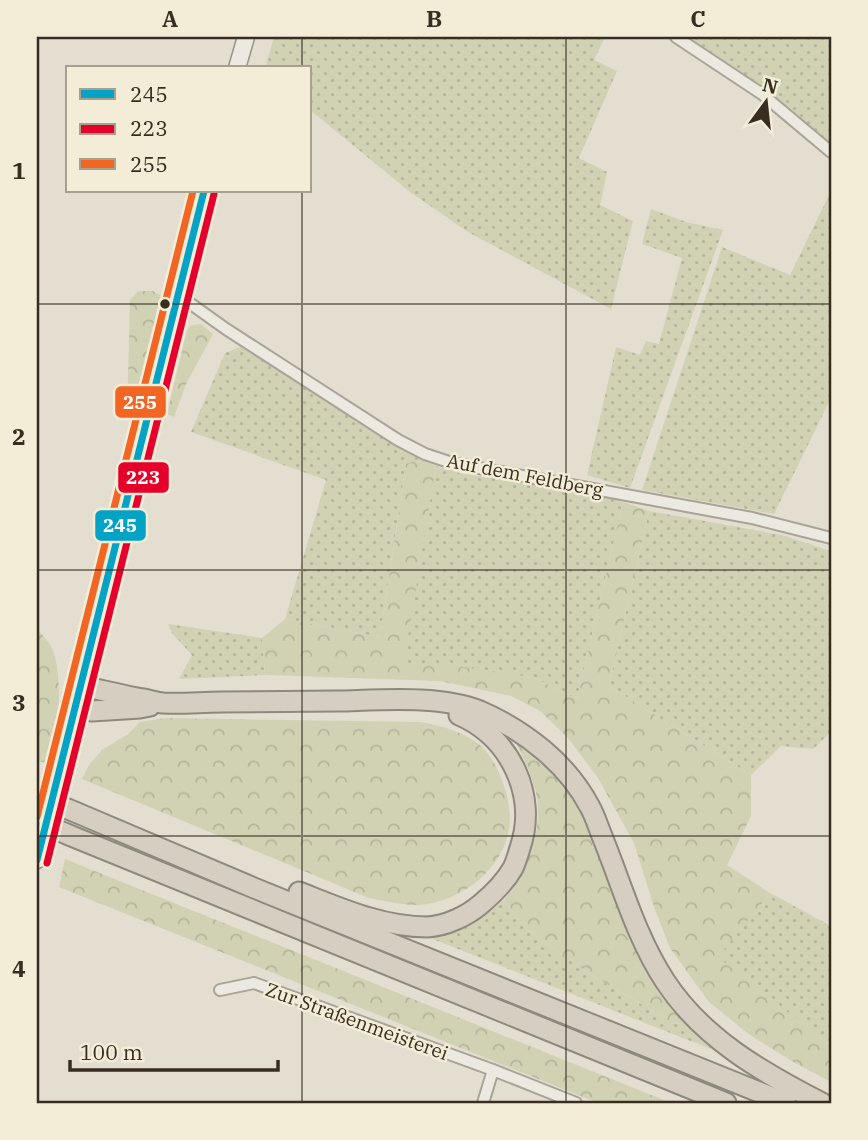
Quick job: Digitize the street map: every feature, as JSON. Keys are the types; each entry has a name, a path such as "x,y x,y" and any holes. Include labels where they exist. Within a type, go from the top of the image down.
{"highway":[{"path":"80,685 161,703"},
{"path":"254,888 286,887 387,923 430,927 473,911 496,892 514,867 524,836 526,807 522,785 512,761 494,738 467,719 422,701"},
{"path":"75,707 92,711 140,708 161,703 422,701 455,704 479,711 527,738 550,755 570,776 590,806 631,915 650,956 673,992 694,1017 732,1050 822,1103"},
{"path":"37,796 254,888 786,1103"},
{"path":"37,821 726,1103"}],"street":[{"path":"238,66 246,37"},
{"path":"676,37 762,94 831,152"},
{"path":"37,860 204,192"},
{"name":"Auf dem Feldberg","path":"177,294 386,433 425,454 452,463 752,518 831,538"},
{"name":"Zur Straßenmeisterei","path":"220,990 254,983 494,1070 576,1103"},
{"path":"483,1103 494,1070"}],"green space":[{"path":"274,37 605,37 594,60 617,71 579,158 607,172 600,205 633,221 611,309 468,232 410,192 312,112 312,66 266,66"},
{"path":"682,37 831,37 831,143 735,69"},
{"path":"831,191 831,398 774,514 642,490 722,247 790,275"},
{"path":"651,209 686,222 723,230 630,488 587,475 616,347 640,355 646,341 659,344 682,258 642,244"},
{"path":"138,291 153,291 164,297 132,425 127,415 130,300"},
{"path":"201,324 213,334 186,384 174,417 167,414 187,330 192,325"},
{"path":"240,347 249,349 420,459 406,464 380,637 285,619 326,480 191,432 225,353"},
{"path":"420,459 436,466 403,667 443,664 532,677 577,699 623,502 649,511 609,686 751,775 751,816 727,865 770,893 718,957 831,1046 831,1082 750,1035 709,1002 670,948 634,843 598,778 568,738 540,711 511,696 440,681 265,675 262,638 285,619 380,637 406,464"},
{"path":"436,466 459,473 583,492 623,502 577,699 532,677 402,667"},
{"path":"649,511 782,535 831,551 831,735 813,749 781,746 751,775 609,686"},
{"path":"168,624 262,638 265,675 179,679 192,655 172,633"},
{"path":"37,629 52,648 58,676 57,724 47,764 37,760"},
{"path":"165,718 421,722 452,730 480,745 492,759 500,775 510,816 504,847 490,869 458,894 433,903 393,903 369,898 82,779 89,765 102,750 128,734 140,722"},
{"path":"514,739 563,781 587,812 640,957 699,1034 588,973 525,928 504,900 520,876 532,848 538,818 533,782"},
{"path":"65,859 671,1103 598,1103 59,887"},
{"path":"770,893 831,926 831,1046 717,957"},
{"path":"504,900 525,928 588,973 699,1034 726,1055 420,934 457,929 484,915"}],"transit line":[{"name":"255","path":"37,817 193,192"},
{"name":"245","path":"37,860 204,192"},
{"name":"223","path":"47,863 214,194"}]}
